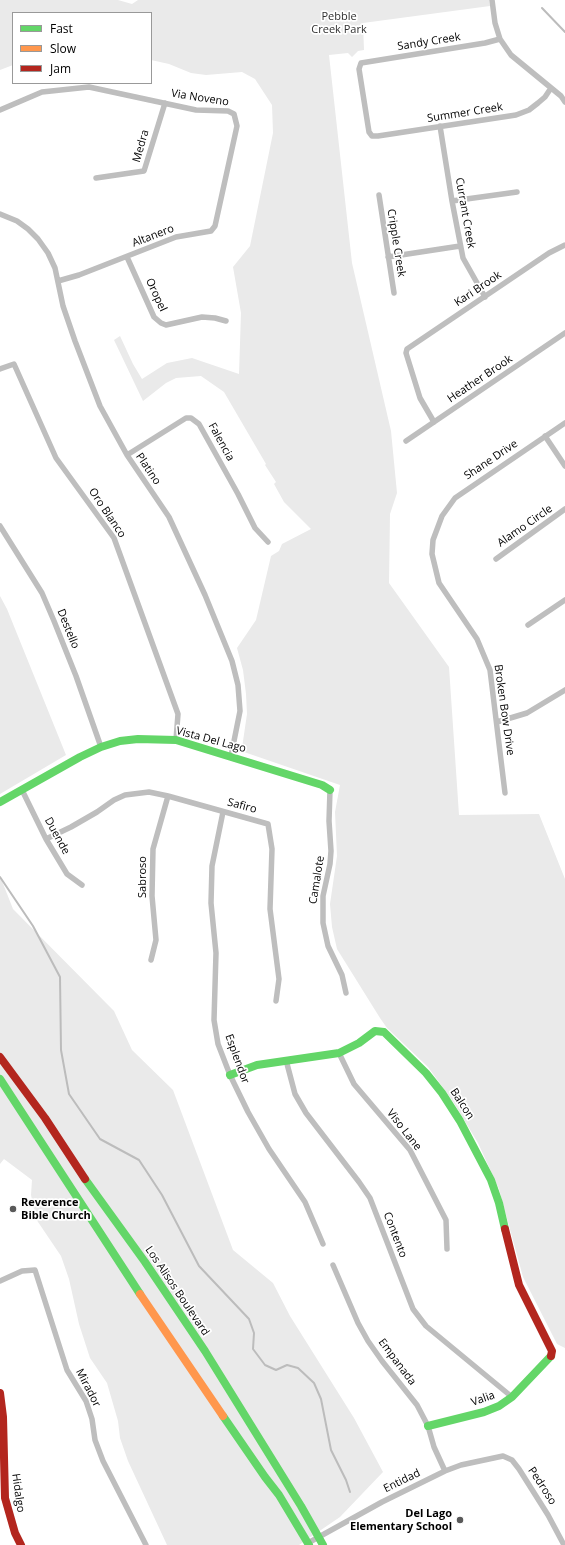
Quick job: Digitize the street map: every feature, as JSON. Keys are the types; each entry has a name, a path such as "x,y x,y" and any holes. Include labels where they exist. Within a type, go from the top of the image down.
{"street":[{"path":"492,0 495,23 500,39 511,55 551,88 565,102"},
{"name":"Sandy Creek","path":"372,136 367,126 359,69 361,62 485,43 500,39"},
{"name":"Via Noveno","path":"0,110 42,92 90,87 196,110 228,111 234,114"},
{"name":"Summer Creek","path":"372,136 516,115 528,110 538,103 545,97 551,88"},
{"name":"Medra","path":"96,178 144,171 165,103"},
{"name":"Altanero","path":"58,281 80,275 176,237 211,232 215,226 237,126 234,114"},
{"name":"Currant Creek","path":"440,126 463,258 467,268 485,297"},
{"path":"452,201 517,192"},
{"name":"Cripple Creek","path":"379,195 394,293"},
{"name":"Platino","path":"0,214 17,221 38,240 48,253 55,268 63,306 100,406 127,455 169,517 205,595 232,661 238,685 240,711 231,756"},
{"name":"Kari Brook","path":"434,422 420,398 406,353 410,347 549,253 565,245"},
{"path":"388,257 460,246"},
{"name":"Oropel","path":"127,257 154,316 161,323 166,325 202,317 226,321"},
{"name":"Heather Brook","path":"406,441 565,333"},
{"name":"Oro Blanco","path":"0,369 14,364 56,458 114,538 178,714 176,740"},
{"name":"Falencia","path":"127,455 186,418 191,418 199,424 255,528 268,542"},
{"name":"Shane Drive","path":"438,524 446,508 463,492 565,422"},
{"path":"545,436 565,466"},
{"name":"Alamo Circle","path":"496,558 565,509"},
{"name":"Broken Bow Drive","path":"438,524 433,540 432,554 435,568 443,588 478,639 490,670 505,793"},
{"name":"Destello","path":"0,526 18,553 45,600 76,676 101,747"},
{"path":"528,625 565,600"},
{"path":"497,722 528,713 565,690"},
{"name":"Vista Del Lago","path":"0,802 80,757 101,747 120,741 138,739 176,740 322,785 330,790"},
{"name":"Duende","path":"22,790 46,839 67,874 82,885"},
{"name":"Camalote","path":"330,790 329,821 331,851 330,864 323,896 323,923 328,946 342,975 346,993"},
{"name":"Safiro","path":"46,839 98,812 114,800 125,795 149,792 268,824 272,849 270,908 279,979 276,1001"},
{"name":"Sabroso","path":"151,960 156,940 152,896 153,849 168,796"},
{"name":"Esplendor","path":"223,812 212,866 211,903 216,953 214,1020 218,1044 230,1075 256,1128 305,1202 323,1244"},
{"name":"Balcon","path":"230,1075 257,1065 339,1053 375,1032 384,1032 426,1073 442,1094 460,1121 491,1180 499,1203 519,1285 552,1351 551,1356"},
{"name":"Viso Lane","path":"339,1053 354,1084 410,1150 446,1220 447,1248"},
{"name":"Los Alisos Boulevard","path":"0,1057 45,1118 145,1262 200,1345 232,1394 323,1545"},
{"name":"Contento","path":"286,1060 295,1094 306,1113 360,1182 370,1198 413,1309 426,1326 512,1397"},
{"path":"0,1079 119,1263 216,1407 237,1434 265,1477 279,1495 308,1544"},
{"name":"Empanada","path":"333,1265 358,1323 368,1341 417,1405 428,1426 434,1447 445,1471"},
{"name":"Mirador","path":"0,1281 22,1272 35,1270 67,1370 86,1401 92,1419 95,1440 103,1461 146,1545"},
{"name":"Valia","path":"428,1426 484,1412 499,1406 512,1397 551,1356"},
{"name":"Hidalgo","path":"0,1393 3,1417 5,1498 15,1533 21,1545"},
{"name":"Entidad","path":"308,1544 382,1502 445,1471 461,1465 503,1456 512,1460"},
{"name":"Pedroso","path":"512,1460 527,1480 564,1545"}],"green space":[{"name":"Pebble Creek Park","path":"0,0 118,0 132,4 138,0 489,0 490,6 363,23 364,50 358,51 352,57 348,53 329,55 352,263 391,431 397,493 390,514 389,583 449,667 459,815 539,814 565,879 565,1348 557,1344 523,1277 499,1189 478,1143 452,1100 428,1067 387,1028 337,949 332,927 330,904 337,856 335,812 340,785 244,752 242,748 247,714 246,694 243,670 237,648 256,620 271,556 279,551 282,544 311,529 284,502 274,484 276,482 224,392 201,376 176,378 166,383 143,401 114,340 120,336 142,379 167,363 192,358 239,374 241,313 233,267 250,246 273,133 272,105 255,79 242,72 206,75 191,73 169,64 152,60 152,12 12,12 12,65 0,70"},
{"path":"0,596 7,609 66,755 0,794"},
{"path":"0,876 13,909 114,1011 132,1050 173,1090 233,1250 273,1283 290,1316 354,1418 383,1472 340,1517 299,1545 167,1545 128,1461 120,1438 118,1421 107,1383 90,1358 79,1324 69,1279 61,1256 36,1219 31,1195 32,1180 4,1159 0,1164"}],"waterway":[{"path":"542,8 565,32"},
{"path":"0,877 33,926 60,977 61,1050 69,1094 100,1139 139,1160 162,1195 199,1266 249,1319 254,1333 253,1349 265,1365 276,1370 287,1365 298,1368 314,1383 321,1399 331,1450 346,1480 350,1492"}],"traffic: fast":[{"path":"0,802 80,757 101,747 120,741 138,739 176,740 322,785 330,790"},
{"path":"230,1075 257,1065 339,1053 359,1043 375,1031 384,1032 426,1073 442,1093 460,1121 491,1180 499,1203 505,1229"},
{"path":"0,1079 140,1294"},
{"path":"85,1179 145,1262 205,1351 301,1506 323,1545"},
{"path":"428,1426 484,1412 499,1406 512,1397 551,1356"},
{"path":"223,1416 279,1495 309,1545"}],"traffic: slow":[{"path":"140,1294 223,1416"}],"traffic: jam":[{"path":"0,1057 45,1118 85,1179"},
{"path":"505,1229 519,1285 552,1351 551,1356"},
{"path":"0,1393 3,1417 5,1498 15,1533 21,1545"}],"place":[{"name":"Reverence Bible Church","path":"13,1209"},
{"name":"Del Lago Elementary School","path":"460,1520"}]}
